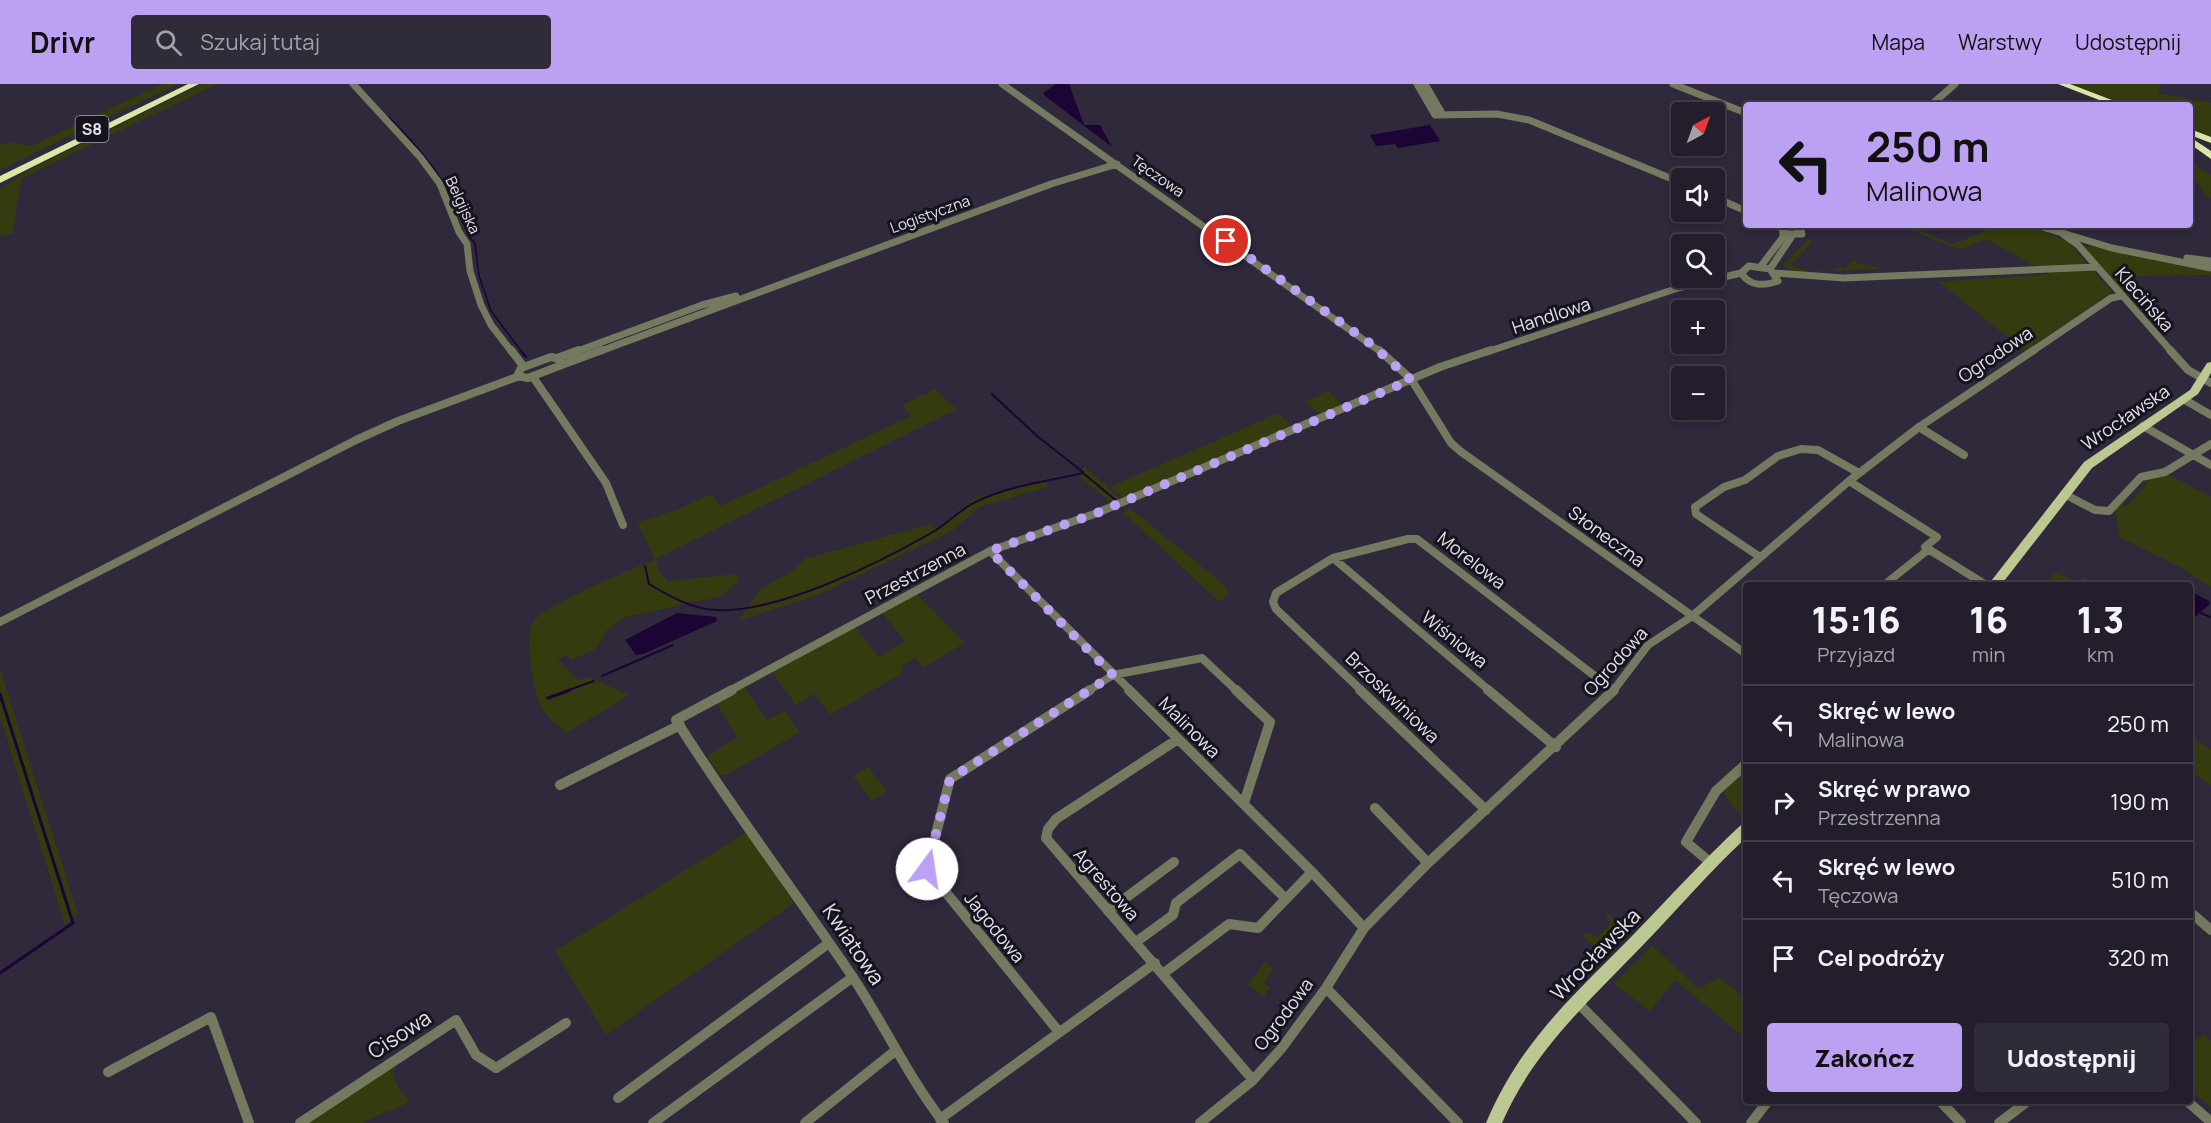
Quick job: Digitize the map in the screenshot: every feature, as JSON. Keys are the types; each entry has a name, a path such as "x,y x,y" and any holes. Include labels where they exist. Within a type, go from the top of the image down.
{"highway":[{"name":"S8","path":"0,174 185,84"},
{"name":"S8","path":"0,180 195,84"},
{"path":"2050,84 2100,102"},
{"path":"2062,84 2112,102"},
{"path":"2193,133 2211,139"},
{"path":"2193,139 2211,145"},
{"path":"2193,141 2211,156"},
{"path":"0,187 51,154"}],"main road":[{"name":"Wrocławska","path":"1996,582 2088,465 2207,382 2211,365"},
{"name":"Wrocławska","path":"1494,1123 1509,1088 1524,1063 1576,1002 1743,832"}],"street":[{"name":"Belgijska","path":"353,84 420,158 440,184 459,232 469,248 470,271 481,305 491,325 524,367"},
{"name":"Tęczowa","path":"1002,84 1371,344 1411,380 1451,443"},
{"path":"1417,84 1435,115 1497,114 1529,120 1671,178"},
{"path":"1425,84 1443,115"},
{"path":"1673,84 1743,111"},
{"path":"1686,84 1743,106"},
{"path":"1934,102 1951,85"},
{"name":"Logistyczna","path":"0,622 356,440 398,421 517,377 524,379 533,376 558,362 1066,178 1117,164"},
{"path":"1725,202 1743,210"},
{"path":"1782,228 1783,237 1761,266 1774,274 1827,278 2097,267"},
{"path":"1783,228 1792,236"},
{"path":"1792,236 1802,234 1799,228"},
{"name":"Klecińska","path":"2044,228 2081,243 2097,267 2188,370 2207,382"},
{"path":"2061,228 2114,244 2211,261"},
{"path":"1774,274 1792,236"},
{"path":"2081,243 2211,268"},
{"name":"Handlowa","path":"1725,277 1741,273 1749,266 1761,266"},
{"path":"1741,273 1748,281"},
{"name":"Handlowa","path":"1725,282 1748,281 1764,286 1774,274"},
{"name":"Handlowa","path":"1411,380 1440,367 1686,288"},
{"name":"Ogrodowa","path":"1200,1123 1253,1080 1281,1049 1326,988 1364,928 1428,863 1556,747 1613,690 1648,645 1691,617 1849,481 1919,427 2111,298 2122,296"},
{"name":"Logistyczna","path":"524,367 548,358 558,362"},
{"path":"517,377 517,371 524,367"},
{"path":"533,376 606,483 623,525"},
{"name":"Przestrzenna","path":"560,785 990,551 1097,513 1411,380"},
{"path":"2184,400 2211,415"},
{"path":"2143,426 2211,465"},
{"path":"1919,427 1964,455"},
{"name":"Słoneczna","path":"1451,443 1691,617 1743,652"},
{"path":"2064,494 2095,510 2109,511 2141,477 2165,472 2211,444"},
{"path":"1760,557 1696,514 1695,507 1724,487 1745,480 1778,456 1801,449 1818,450 1859,473"},
{"path":"1849,481 1936,537 1925,547 1981,582"},
{"name":"Morelowa","path":"1276,609 1273,602 1276,593 1333,558 1408,539 1417,539 1613,690"},
{"path":"1888,582 1929,549"},
{"name":"Malinowa","path":"990,551 1244,803 1364,928"},
{"name":"Wiśniowa","path":"1333,558 1556,747"},
{"name":"Brzoskwiniowa","path":"1276,609 1486,810"},
{"path":"1113,675 1202,658 1270,722 1244,803"},
{"name":"Jagodowa","path":"1059,1032 927,869 950,779 1113,675"},
{"name":"Kwiatowa","path":"678,722 723,792 853,977 915,1086 942,1121"},
{"name":"Agrestowa","path":"1178,738 1056,819 1048,829 1046,838 1164,973 1253,1080"},
{"path":"1711,863 1686,842 1716,791 1743,767"},
{"path":"1375,808 1428,863"},
{"path":"1136,942 1173,915 1176,903 1240,854 1286,899"},
{"path":"1108,911 1174,862"},
{"path":"1164,973 1229,924 1258,928 1312,872"},
{"path":"2193,915 2211,930"},
{"path":"618,1098 829,943"},
{"path":"942,1121 1155,963"},
{"path":"653,1123 853,977"},
{"path":"1326,988 1458,1123"},
{"path":"1576,1002 1696,1123"},
{"path":"108,1072 211,1017 249,1123"},
{"name":"Cisowa","path":"300,1123 456,1020 473,1052 488,1066 496,1068 566,1023"},
{"path":"805,1123 895,1051"},
{"path":"1751,1123 1766,1104"},
{"path":"1943,1104 1961,1123"},
{"path":"1999,1123 2024,1104"},
{"path":"2190,1104 2209,1122"}],"green space":[{"path":"162,84 177,84 0,170 0,145 10,142 31,146"},
{"path":"202,84 217,84 27,176 21,181 12,234 0,236 0,189 29,170"},
{"path":"2070,84 2161,84 2158,93 2211,103 2211,136 2193,130 2193,102 2120,102"},
{"path":"2193,164 2211,175 2211,199 2204,192 2193,174"},
{"path":"1906,228 1913,228 1953,244 1993,228 2034,228 2067,241 2112,292 2025,351 1939,282 2050,274 1986,239 1960,250"},
{"path":"1809,239 1816,245 1812,243 1791,265 1813,271 1794,272 1783,265"},
{"path":"2093,245 2211,271 2211,275 2137,276 2126,294 2083,248"},
{"path":"1852,261 1881,269 1831,271 1840,267 1845,269"},
{"path":"935,389 957,409 656,559 659,571 668,581 736,574 740,580 722,596 626,617 607,630 596,649 571,660 566,655 558,660 578,680 590,677 629,695 567,733 546,714 538,700 529,651 530,629 533,622 554,606 571,597 655,560 638,523 676,510 711,494 721,506 911,416 902,405"},
{"path":"1328,391 1342,404 1319,414 1305,402"},
{"path":"1278,413 1292,426 1125,499 1110,487"},
{"path":"1084,466 1122,500 1111,503 1080,477"},
{"path":"2166,473 2211,497 2211,587 2184,569 2120,537 2115,509 2120,504 2126,507 2147,484 2144,479"},
{"path":"1045,479 1048,487 979,507 952,531 816,596 739,620 761,588 793,571 804,559 931,524 935,529 977,497"},
{"path":"1130,508 1226,586 1229,592 1219,602 1123,512"},
{"path":"2057,572 2078,582 2044,582"},
{"path":"2084,577 2093,582 2078,582"},
{"path":"917,594 965,643 924,667 915,658 903,665 902,673 830,715 814,694 796,705 772,672 855,627 879,657 905,641 882,613"},
{"path":"0,669 78,914 65,925 0,717"},
{"path":"744,687 767,720 785,711 800,732 727,775 720,775 707,756 738,737 716,703"},
{"path":"2193,737 2211,750 2211,786 2193,772"},
{"path":"1743,762 1743,811 1739,813 1726,797 1722,777"},
{"path":"868,767 887,791 872,801 853,776"},
{"path":"747,832 794,903 606,1035 555,951"},
{"path":"1605,910 1628,933 1604,955 1581,935 1589,933 1597,937 1610,925"},
{"path":"1652,945 1699,989 1719,977 1743,997 1743,1037 1675,980 1650,1011 1614,984"},
{"path":"1266,961 1273,970 1264,983 1270,988 1264,996 1248,985"},
{"path":"2203,1034 2211,1041 2211,1107 2193,1092 2193,1042"},
{"path":"397,1062 393,1075 400,1091 410,1101 393,1111 389,1110 363,1123 306,1123"}],"shaded area":[{"path":"1056,84 1069,84 1084,125 1100,125 1112,147 1044,95 1043,93"},
{"path":"1430,125 1440,141 1398,148 1395,144 1376,146 1370,135"},
{"path":"2193,593 2209,601 2210,604 2193,618"},
{"path":"677,613 716,617 717,621 636,655 625,640"}],"waterway":[{"path":"389,117 426,158 446,187 463,219 469,237 475,243 479,276 491,311 522,352"},
{"path":"520,350 526,357"},
{"path":"992,394 1037,436 1083,472"},
{"path":"645,566 649,584 681,601 707,609 741,609 798,595 857,571 933,532 975,502 1006,490 1083,473 1118,502"},
{"path":"2201,613 2210,617"},
{"path":"602,676 673,645"},
{"path":"566,691 594,681"},
{"path":"548,698 570,690"},
{"path":"0,694 73,923 0,973"}],"route":[{"path":"927,869 950,779 1113,675 990,551 1097,513 1411,380 1386,355 1226,241"}]}
